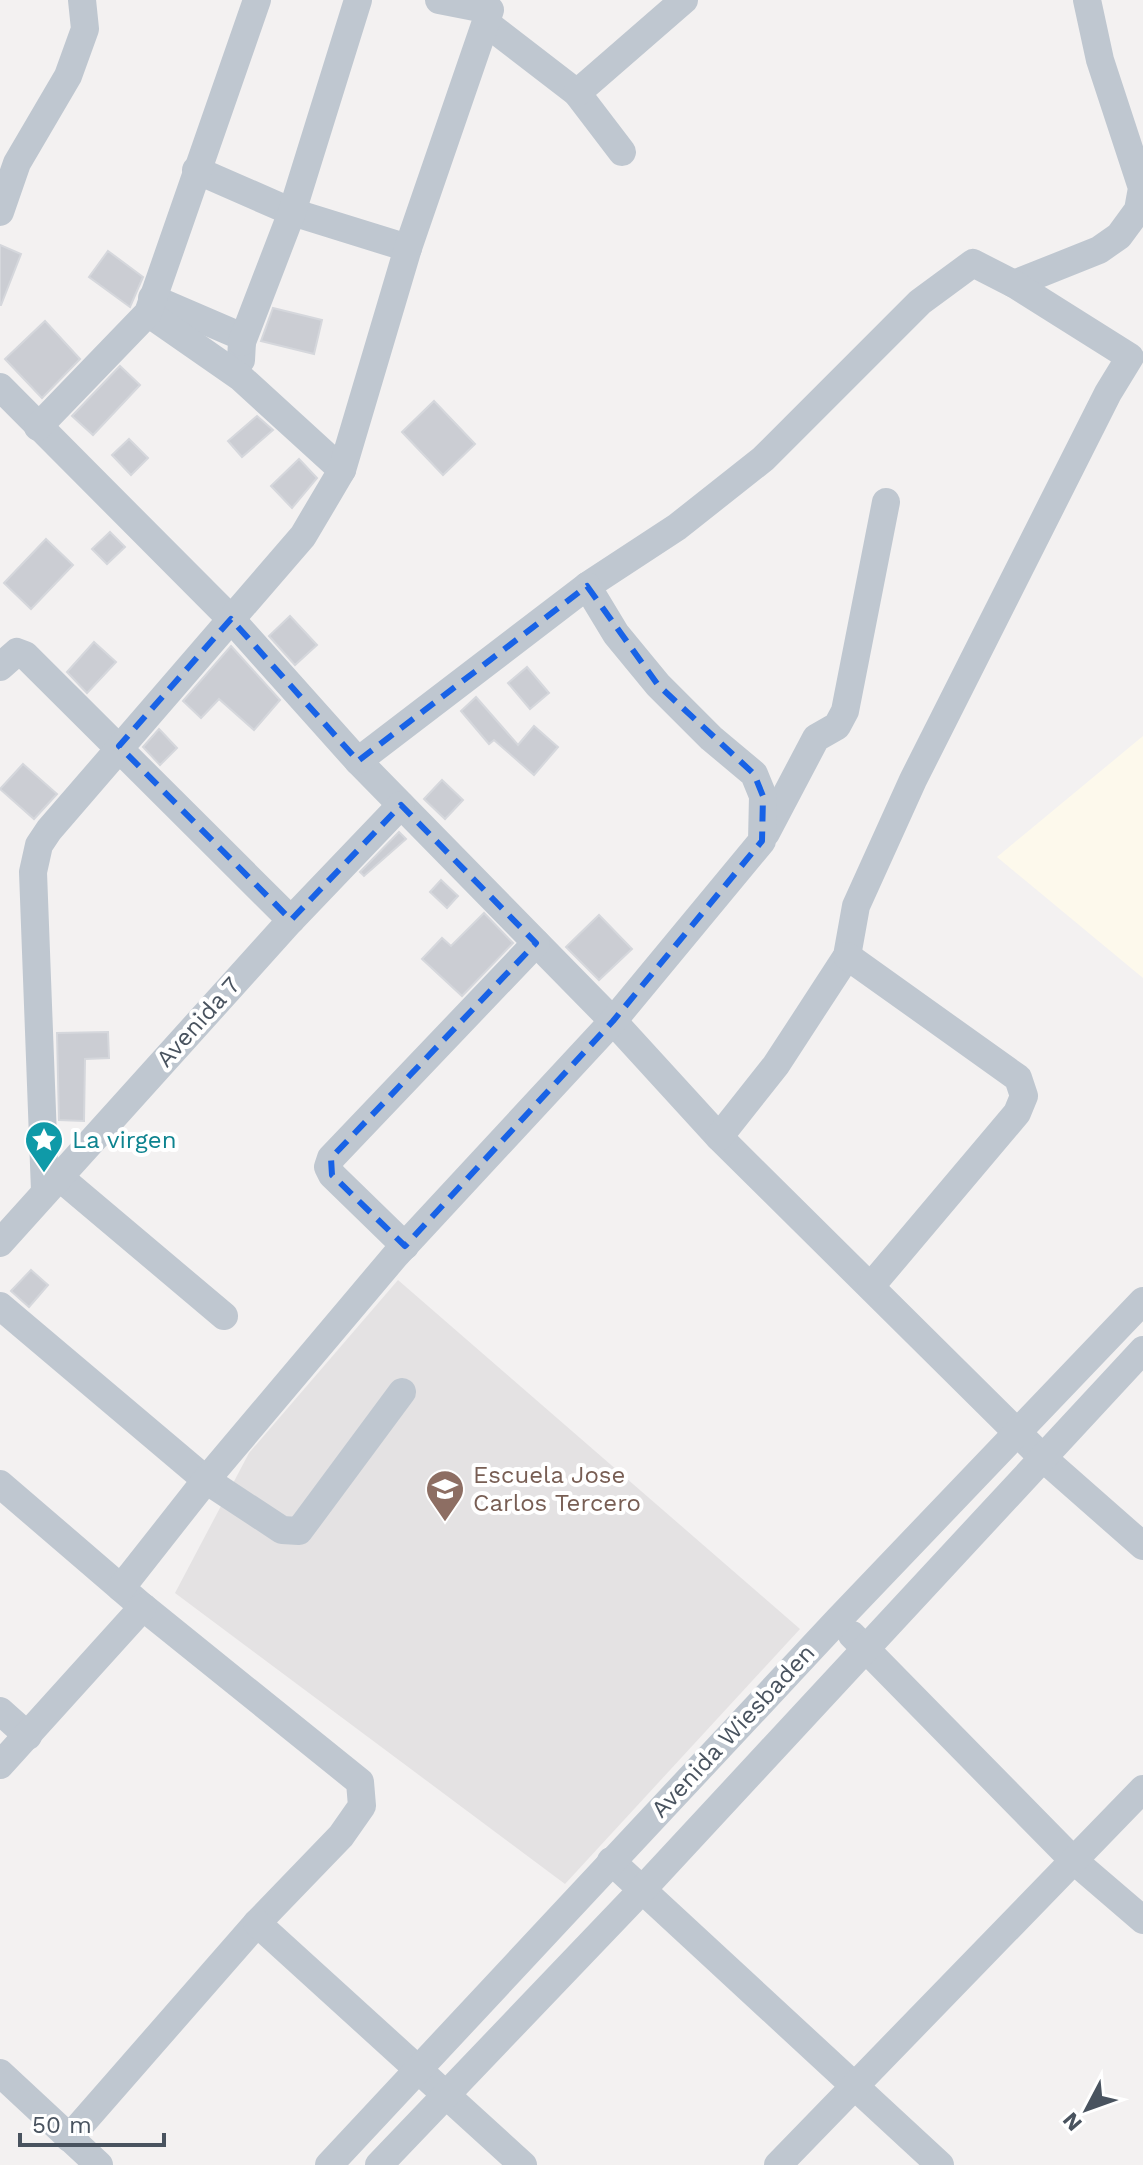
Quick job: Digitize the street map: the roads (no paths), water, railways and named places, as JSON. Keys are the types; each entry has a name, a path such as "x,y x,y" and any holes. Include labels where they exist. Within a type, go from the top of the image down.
{"street":[{"path":"0,212 17,163 68,76 85,29 82,0"},
{"path":"38,427 150,306 257,0"},
{"path":"240,377 242,342 292,212 358,0"},
{"path":"439,0 493,11 577,93 622,152"},
{"path":"577,93 684,0"},
{"path":"1014,284 1099,250 1119,236 1138,210 1142,188 1100,60 1087,0"},
{"path":"224,1316 51,1184 33,872 39,845 49,830 303,536 342,470 408,248 493,11"},
{"path":"196,170 292,212 408,248"},
{"path":"358,761 587,586 677,527 763,459 920,302 973,263 1136,347 1108,393 913,780 856,906 847,956 776,1065 719,1137"},
{"path":"150,306 238,335 242,342"},
{"path":"150,306 240,377 342,470"},
{"path":"0,387 231,619 358,761 613,1021 719,1137 1043,1458 1143,1546"},
{"path":"121,1588 206,1480 405,1246 613,1021 762,841 816,738 837,726 845,711 886,502"},
{"path":"587,586 616,634 658,685 711,738 754,774 763,796 762,841"},
{"path":"0,667 17,652 25,655 291,920"},
{"name":"Avenida 7","path":"0,1243 291,920 401,805"},
{"path":"405,1246 332,1175 328,1167 331,1158 536,943"},
{"path":"847,956 1018,1078 1024,1096 1017,1113 871,1286"},
{"name":"Avenida Wiesbaden","path":"329,2165 416,2068 838,1620 1143,1301"},
{"path":"0,1306 206,1480 282,1530 299,1531 402,1392"},
{"name":"Avenida Wiesbaden","path":"379,2165 641,1891 1143,1350"},
{"path":"0,1484 143,1607 360,1782 362,1806 341,1836 257,1923 69,2138"},
{"path":"0,1765 143,1607"},
{"path":"838,1620 1072,1859 1143,1920"},
{"path":"0,1711 28,1736"},
{"path":"778,2165 1143,1789"},
{"path":"611,1861 940,2165"},
{"path":"257,1923 523,2165"},
{"path":"0,2073 99,2165"}],"place":[{"name":"La virgen","path":"44,1174"},
{"name":"Escuela Jose Carlos Tercero","path":"445,1523"}]}
